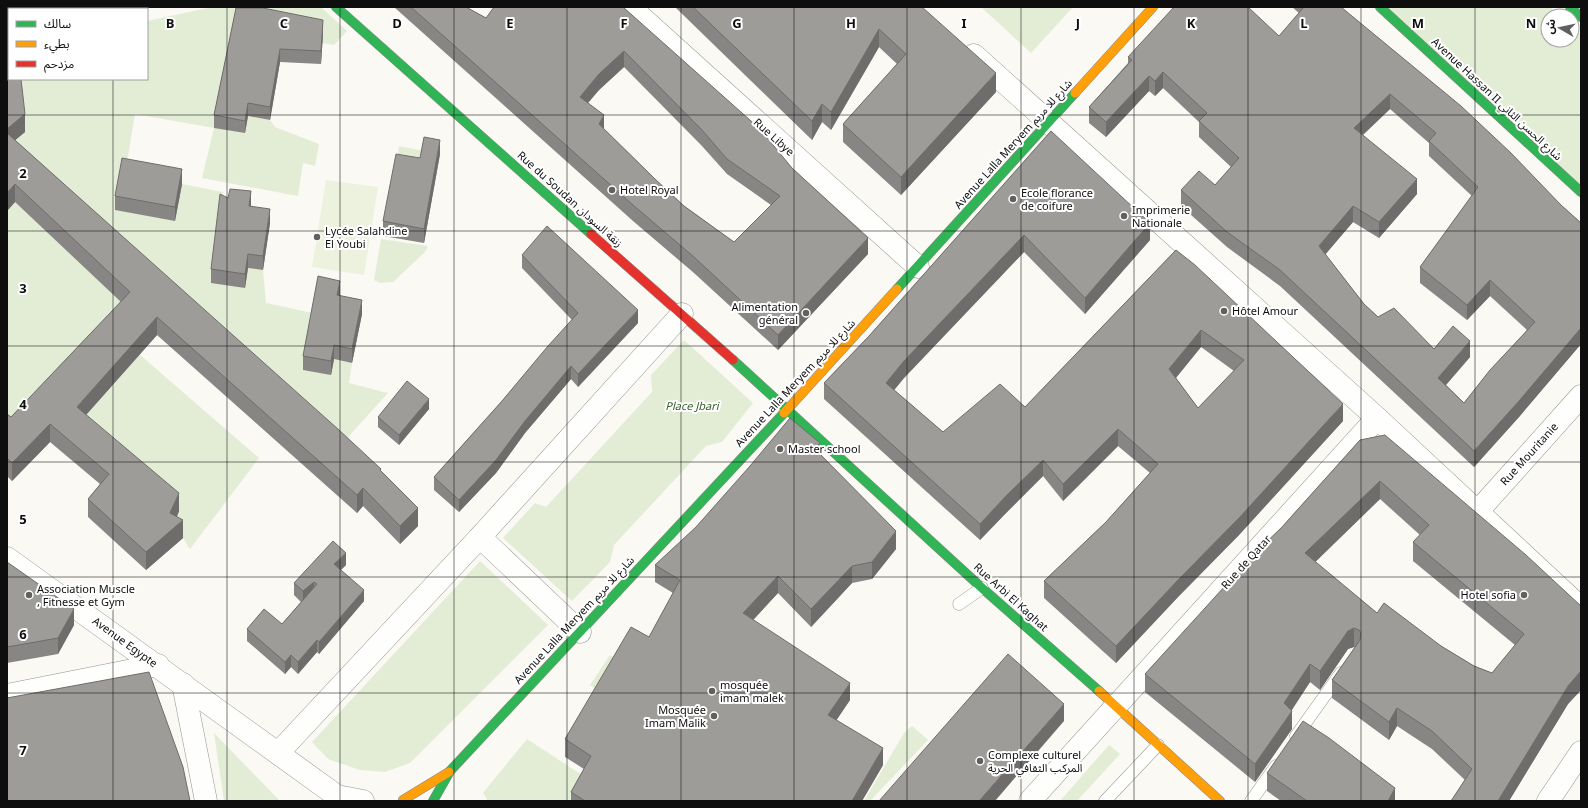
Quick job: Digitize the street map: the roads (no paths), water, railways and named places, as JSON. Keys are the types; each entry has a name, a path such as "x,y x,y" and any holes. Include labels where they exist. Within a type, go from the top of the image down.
{"street":[{"name":"Rue du Soudan زنقة السودان","path":"336,7 788,409"},
{"name":"Rue Libye","path":"630,7 918,267"},
{"name":"Avenue Lalla Meryem شارع للا مريم","path":"433,801 450,771 788,409 1153,7"},
{"name":"Avenue Hassan II شارع الحسن الثاني","path":"1380,7 1581,192"},
{"path":"1570,7 1581,17"},
{"path":"960,42 1376,418 1581,608"},
{"path":"278,753 480,537 682,314"},
{"name":"Rue Mouritanie","path":"1478,511 1581,396"},
{"name":"Rue Arbi El Kaghat","path":"788,409 982,588 1116,706 1220,801"},
{"name":"Rue de Qatar","path":"1030,801 1376,418"},
{"path":"480,537 580,632"},
{"name":"Avenue Egypte","path":"7,558 158,665 339,798 363,801"},
{"path":"7,695 158,665"},
{"path":"183,684 206,801"},
{"path":"1548,801 1581,752"},
{"name":"Avenue Lalla Meryem شارع للا مريم","path":"404,801 450,771"},
{"path":"391,800 404,801"}],"lane":[{"path":"959,604 982,588"},
{"path":"1291,744 1349,661"},
{"path":"1105,801 1158,745"},
{"path":"1251,801 1282,756"}],"place":[{"name":"Hotel Royal","path":"612,190"},
{"name":"Ecole florance de coifure","path":"1013,199"},
{"name":"Imprimerie Nationale","path":"1124,216"},
{"name":"Lycée Salahdine El Youbi","path":"317,237"},
{"name":"Hôtel Amour","path":"1224,311"},
{"name":"Alimentation général","path":"806,313"},
{"name":"Master school","path":"780,449"},
{"name":"Association Muscle , Fitnesse et Gym","path":"29,595"},
{"name":"Hotel sofia","path":"1524,595"},
{"name":"mosquée imam malek","path":"712,691"},
{"name":"Mosquée Imam Malik","path":"714,716"},
{"name":"Complexe culturel المركب الثقافي الحرية","path":"980,761"}],"park label":[{"name":"Place Jbari","path":"692,406"}]}
